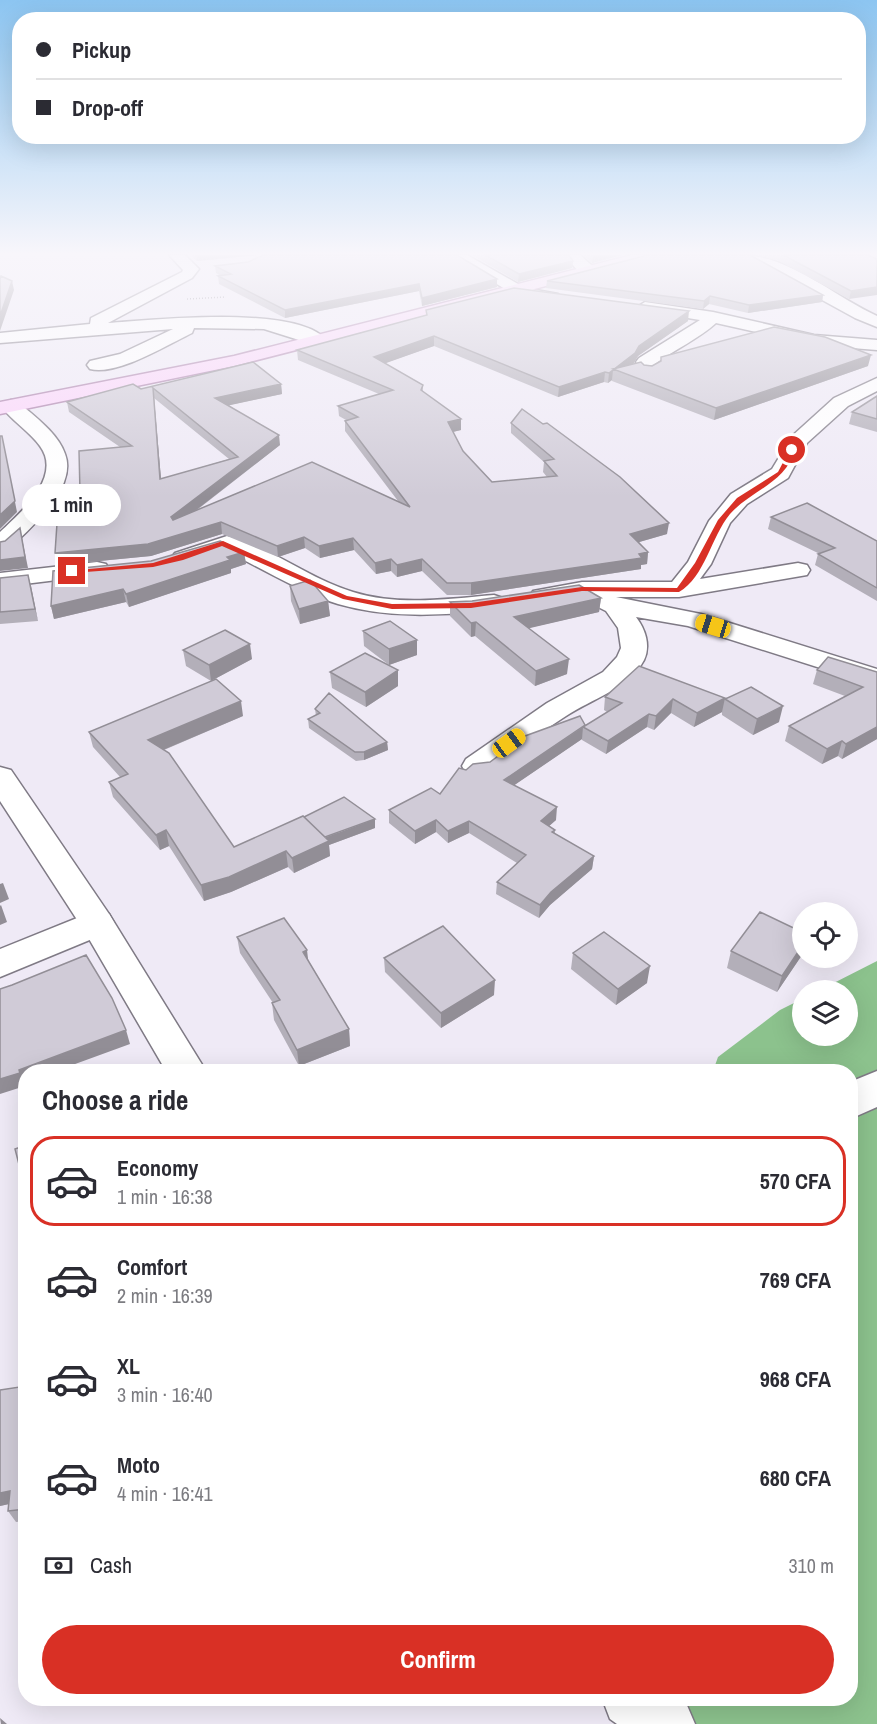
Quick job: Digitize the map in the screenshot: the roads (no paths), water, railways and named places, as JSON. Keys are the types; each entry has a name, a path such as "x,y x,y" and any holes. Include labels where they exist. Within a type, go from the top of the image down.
{"main road":[{"path":"6,407 234,361 340,335"}],"street":[{"path":"96,365 126,358 170,335"},
{"path":"304,335 318,341"},
{"path":"649,372 645,362 685,335"},
{"path":"794,335 814,340 877,345"},
{"path":"859,343 877,337"},
{"path":"679,590 699,564 720,521 739,499 780,473 799,440 841,402 877,384"},
{"path":"0,545 44,499 55,479 55,454 35,429 6,407"},
{"path":"160,564 227,543 345,598 392,606 471,605 582,589 679,590 798,570"},
{"path":"0,580 121,567"},
{"path":"582,589 615,606 692,619 877,678"},
{"path":"477,766 557,709 613,678 630,660 634,648 631,628 615,606"},
{"path":"0,777 98,923 182,1064"},
{"path":"0,964 98,923"},
{"path":"858,1098 877,1087"},
{"path":"641,1706 665,1724"}]}
